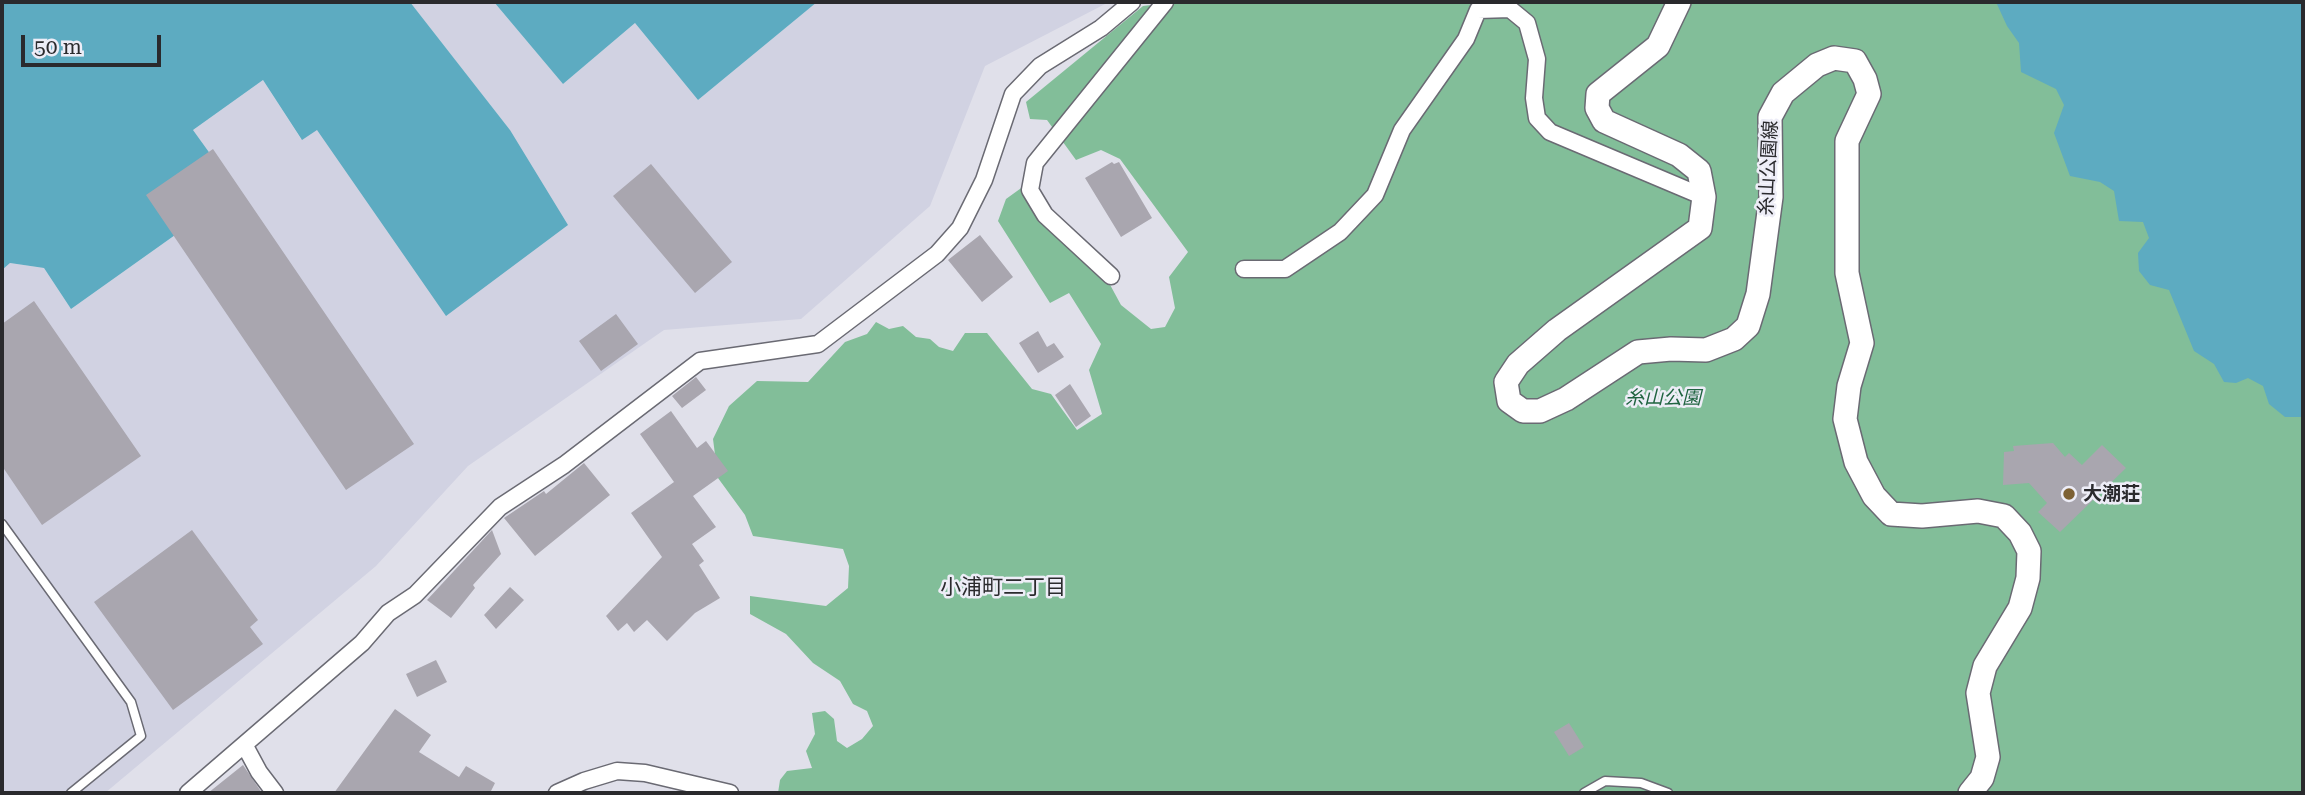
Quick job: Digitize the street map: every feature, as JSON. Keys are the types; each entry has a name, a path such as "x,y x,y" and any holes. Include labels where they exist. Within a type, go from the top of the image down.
{"main road":[{"path":"1679,2 1658,46 1598,94 1597,108 1604,121 1679,155 1699,170 1704,197"},
{"name":"糸山公園線","path":"1704,197 1700,228 1690,238 1614,288 1518,364 1506,382 1509,401 1523,411 1540,411 1566,399 1638,352 1706,350 1734,340 1748,326 1758,294 1770,197 1770,117 1783,93 1817,65 1834,58 1855,61 1865,79 1868,94 1847,141 1847,273 1862,343 1849,386 1844,419 1856,462 1874,496 1891,514 1922,516 1978,511 2004,516 2020,533 2029,551 2028,578 2020,607 1985,666 1978,693 1988,757 1982,778 1970,793"}],"street":[{"path":"188,793 362,643 388,613 415,594 500,507 564,465 700,361 818,344 937,254 960,228 984,180 1013,94 1040,66 1101,28 1132,2"},
{"path":"1111,276 1045,215 1030,190 1035,163 1165,2"},
{"path":"1244,269 1285,269 1339,232 1375,195 1402,130 1466,39 1478,10 1510,9 1527,23 1537,59 1534,98 1537,118 1550,132 1704,197"},
{"path":"245,746 259,772 275,793"},
{"path":"557,793 617,771 645,773 730,793"}],"lane":[{"path":"2,524 131,702 141,736 71,793"},
{"path":"1584,793 1605,781 1641,783 1668,793"}],"shaded area":[{"path":"410,2 494,2 563,84 635,23 698,100 817,2 1109,2 985,66 930,206 801,319 664,330 468,466 376,566 105,793 2,793 2,270 10,263 44,268 71,309 237,191 193,130 263,80 301,139 316,130 510,130"}],"green space":[{"name":"糸山公園","path":"1177,2 2101,2 2303,271 2303,793 778,793 780,780 787,771 812,768 806,751 815,734 812,713 825,711 834,719 837,741 847,748 862,739 873,726 867,711 853,704 840,681 813,663 786,634 750,614 750,596 826,606 848,588 849,566 843,549 753,536 745,515 718,478 713,439 729,406 757,381 808,382 845,342 867,334 876,322 889,329 903,326 916,337 930,339 939,347 953,351 965,333 987,333 1032,389 1051,394 1077,430 1102,414 1089,370 1101,344 1069,293 1050,303 998,221 1006,199 1024,186 1108,281 1121,305 1151,329 1165,327 1175,308 1169,277 1188,252 1120,159 1101,150 1076,160 1047,120 1030,119 1026,102 1143,6"}],"water":[{"path":"2,2 410,2 510,130 568,225 446,316 317,130 302,140 263,80 193,130 237,191 71,309 44,268 10,263 2,270"},
{"path":"494,2 817,2 698,100 635,23 563,84"},
{"path":"1996,2 2303,2 2303,417 2285,417 2269,404 2263,386 2248,378 2236,383 2224,382 2214,364 2194,351 2169,290 2150,285 2139,271 2138,253 2149,238 2143,222 2119,221 2114,191 2100,182 2070,176 2054,133 2064,105 2056,89 2021,72 2019,43 2007,26"}],"building":[{"path":"213,149 414,444 346,490 146,195"},
{"path":"1112,162 1119,162 1152,218 1121,237 1085,178"},
{"path":"651,164 732,262 695,293 613,196"},
{"path":"980,235 1013,277 982,302 948,260"},
{"path":"34,301 141,456 42,525 2,466 2,324"},
{"path":"616,314 638,344 601,371 579,341"},
{"path":"1038,331 1047,347 1054,343 1064,357 1038,373 1019,343"},
{"path":"696,377 706,390 682,408 672,396"},
{"path":"1070,384 1091,416 1076,427 1055,395"},
{"path":"671,411 697,448 706,441 728,471 693,496 716,527 692,544 704,561 699,565 720,598 695,613 667,641 647,620 634,632 627,623 618,631 606,616 662,557 631,513 674,482 640,434"},
{"name":"大潮荘","path":"2053,443 2065,457 2069,453 2082,465 2102,445 2126,468 2060,532 2038,512 2047,503 2029,483 2003,485 2004,452 2014,451 2013,446"},
{"path":"584,463 610,495 535,556 504,518 544,491 546,494"},
{"path":"192,530 258,620 250,627 263,644 173,710 94,602"},
{"path":"492,530 501,554 473,585 475,588 451,618 427,600"},
{"path":"510,587 524,600 496,629 484,615"},
{"path":"436,660 447,682 417,697 406,674"},
{"path":"395,709 431,735 419,752 459,777 466,766 495,783 490,793 334,793"},
{"path":"1569,723 1584,747 1569,756 1554,732"},
{"path":"243,765 262,793 208,793"}],"place":[{"name":"大潮荘","path":"2069,494"}],"district":[{"name":"小浦町二丁目","path":"1003,588"}]}
